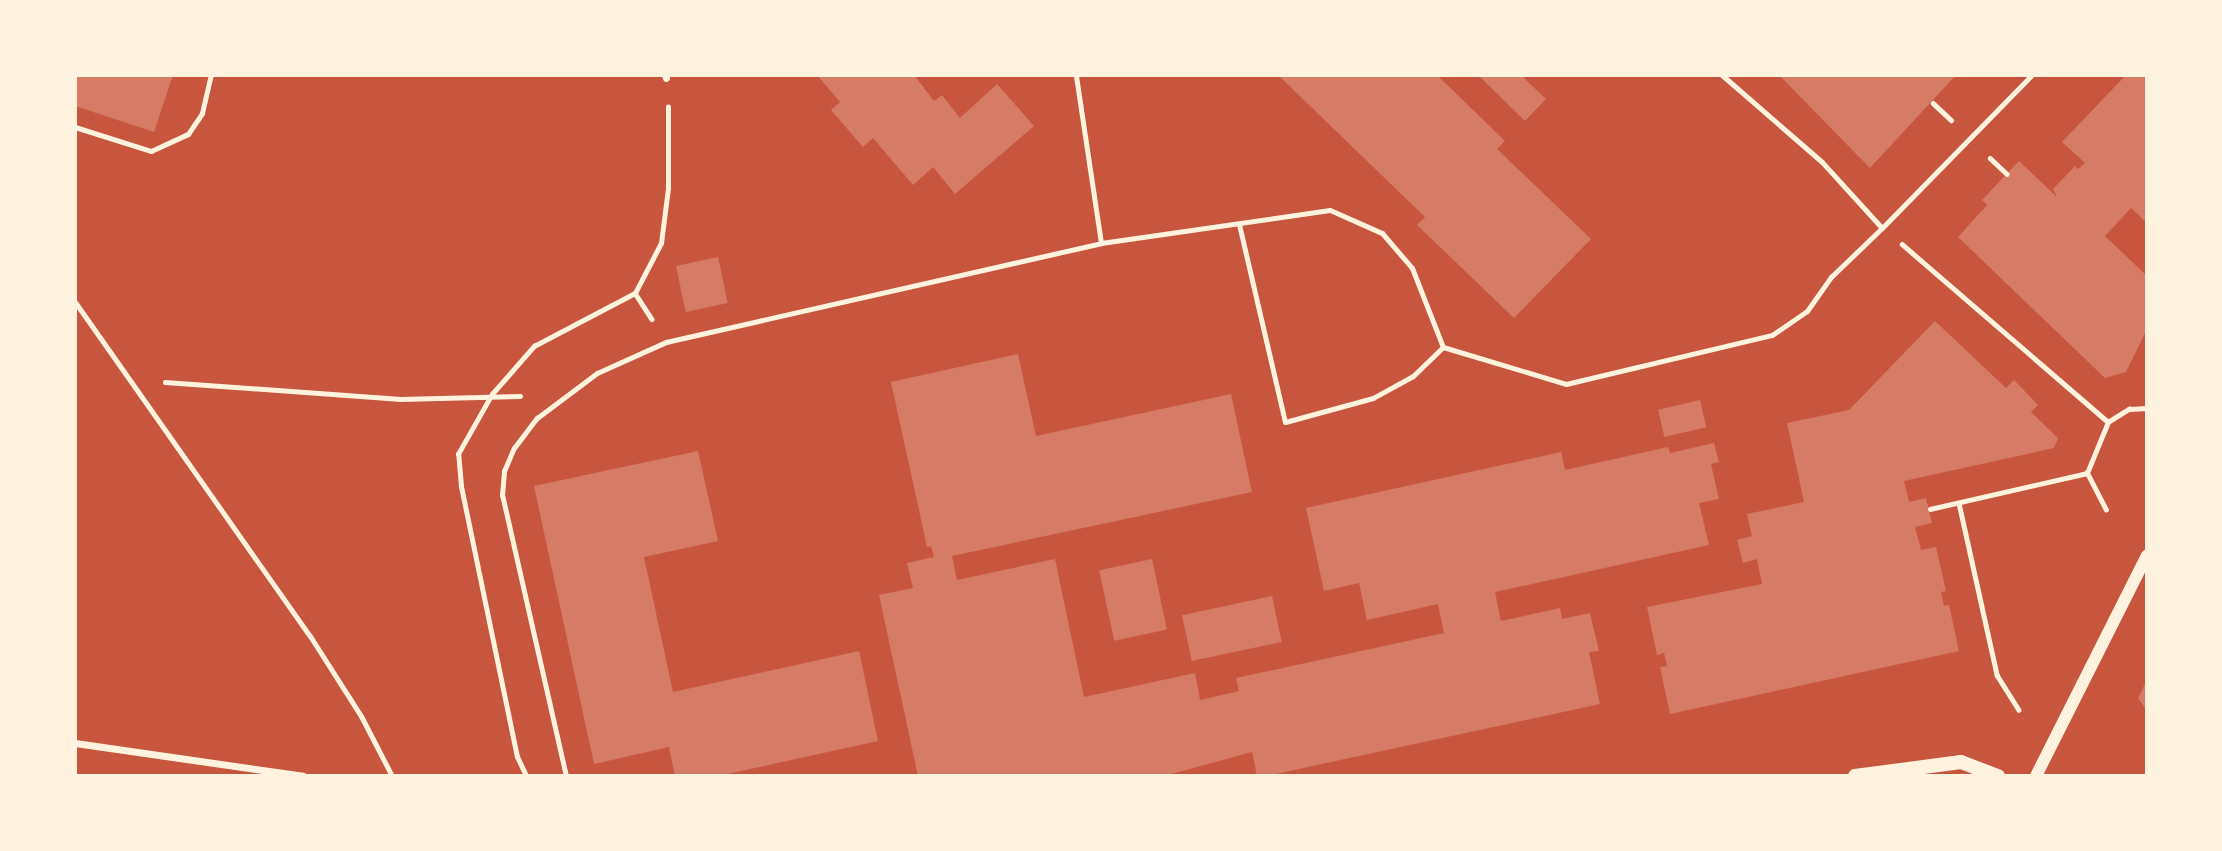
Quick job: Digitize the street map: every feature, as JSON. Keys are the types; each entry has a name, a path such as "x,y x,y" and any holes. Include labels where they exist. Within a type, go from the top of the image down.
{"main road":[{"path":"1855,776 1961,762 1998,776"}],"street":[{"path":"2036,776 2147,555"},
{"path":"75,743 303,776"}],"lane":[{"path":"75,127 151,151 188,134 202,113 211,75"},
{"path":"1076,75 1101,243"},
{"path":"1722,75 1822,162 1882,228"},
{"path":"1443,347 1566,384 1772,334 1807,312 1831,277 2032,75"},
{"path":"566,776 502,495 504,471 514,449 537,418 597,373 666,342 1101,243 1330,210 1382,233 1412,268 1443,347"},
{"path":"1239,224 1285,422 1373,398 1413,376 1443,347"},
{"path":"75,303 310,636 361,716 392,776"}],"path":[{"path":"526,776 517,757 461,486 458,454 492,394 534,346 635,293 661,243 668,188 666,77"},
{"path":"1882,228 2108,422"},
{"path":"635,293 666,342"},
{"path":"130,380 400,399 492,394"},
{"path":"2106,510 2087,472 2108,422 2129,409 2147,408"},
{"path":"1930,509 2087,472"},
{"path":"1959,502 1997,675 2019,710"}],"building":[{"path":"75,75 173,75 154,132 75,106"},
{"path":"817,75 914,75 934,101 942,95 960,118 997,84 1034,126 955,194 933,167 913,185 873,138 863,147 831,110 840,102"},
{"path":"1278,75 1437,75 1505,141 1497,149 1591,239 1514,318 1417,225 1425,217"},
{"path":"1478,75 1521,75 1546,99 1525,121"},
{"path":"1779,75 1956,75 1870,168"},
{"path":"2126,75 2147,75 2147,223 2131,208 2105,236 2147,276 2147,329 2126,372 2105,378 1958,237 1987,205 1982,200 2019,161 2057,197 2053,189 2075,166 2078,169 2085,163 2062,142"},
{"path":"718,257 728,303 686,312 676,266"},
{"path":"1935,321 2006,388 2014,380 2038,405 2031,412 2058,438 2054,448 1904,481 1909,502 1926,498 1932,523 1915,527 1921,550 1936,547 1946,591 1941,592 1944,606 1949,605 1959,651 1670,714 1660,667 1667,666 1664,653 1657,655 1647,607 1762,584 1757,559 1743,563 1737,540 1752,536 1747,514 1804,502 1787,423 1849,410"},
{"path":"1018,354 1036,436 1231,394 1252,492 952,556 957,580 1055,559 1084,697 1195,673 1200,700 1239,691 1236,678 1444,633 1438,604 1367,620 1359,583 1324,591 1306,508 1561,452 1565,470 1668,447 1670,453 1714,443 1719,462 1711,464 1719,499 1699,503 1709,545 1495,592 1501,621 1560,608 1562,619 1590,613 1599,651 1589,652 1600,704 1266,776 1257,776 1252,752 1164,776 918,776 879,595 913,588 907,563 934,557 931,546 927,547 891,382"},
{"path":"1700,400 1706,427 1664,437 1658,410"},
{"path":"698,451 718,541 644,557 673,692 859,651 878,741 718,776 675,776 669,747 594,764 534,486"},
{"path":"1152,559 1167,629 1114,641 1099,570"},
{"path":"1272,596 1282,642 1192,661 1182,615"},
{"path":"2147,680 2147,711 2138,698"}]}
